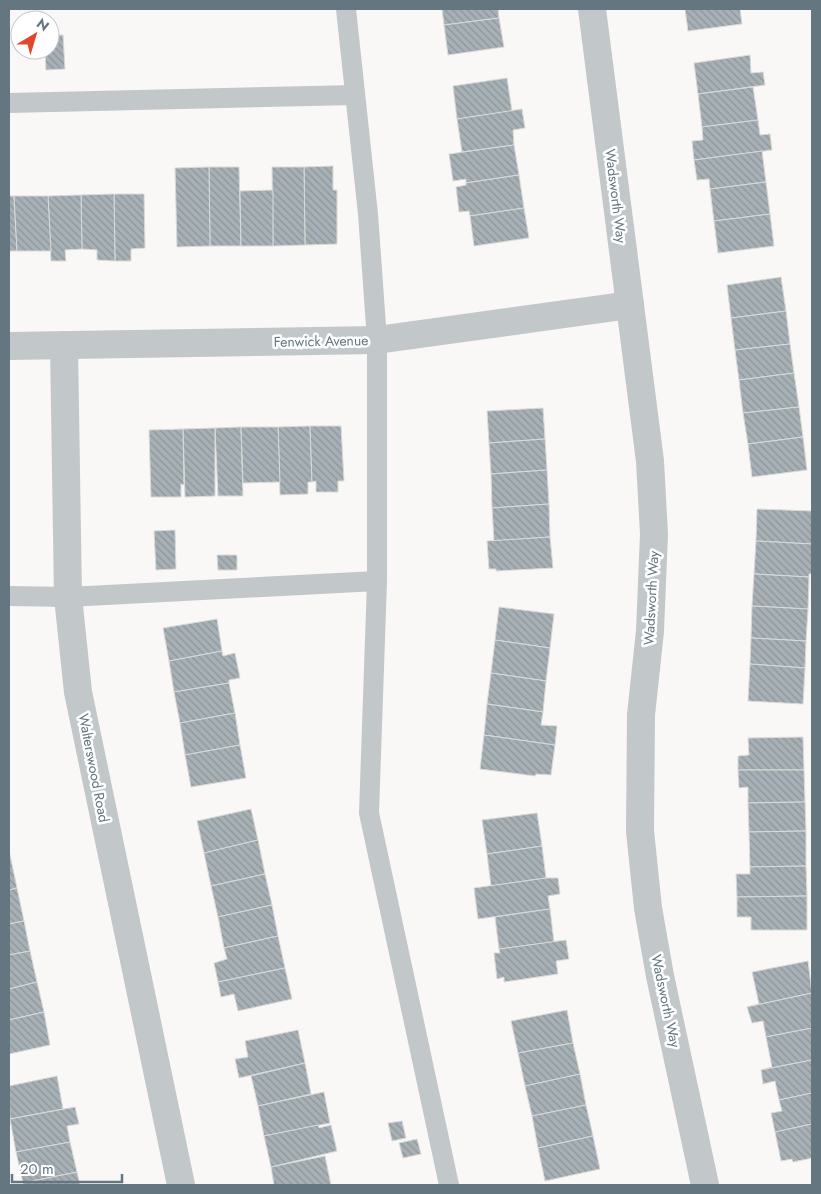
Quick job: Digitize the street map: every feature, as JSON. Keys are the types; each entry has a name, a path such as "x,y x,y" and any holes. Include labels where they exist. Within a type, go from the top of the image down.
{"street":[{"name":"Wadsworth Way","path":"592,9 650,461 654,534 650,631 641,715 640,831 648,908 660,976 705,1185"},
{"name":"Fenwick Avenue","path":"9,346 377,340 630,305"},
{"name":"Walterswood Road","path":"64,345 68,597 78,692 181,1185"}],"lane":[{"path":"346,9 368,214 377,340 377,581 369,813 449,1185"},
{"path":"9,103 355,95"},
{"path":"9,596 68,597 377,581"}],"building":[{"path":"442,9 498,9 499,18 444,25"},
{"path":"685,9 740,9 742,24 688,31"},
{"path":"499,18 504,47 448,55 444,25"},
{"path":"60,35 63,35 65,69 46,70 46,60 60,60"},
{"path":"750,55 751,73 763,72 765,85 698,94 694,63"},
{"path":"507,78 512,111 457,119 453,86"},
{"path":"753,87 758,120 702,127 698,94"},
{"path":"522,109 525,128 513,130 514,145 462,152 457,119"},
{"path":"758,120 760,135 770,134 772,150 694,160 692,141 703,140 702,127"},
{"path":"514,145 519,175 466,183 466,179 453,181 449,154"},
{"path":"762,151 766,182 710,189 709,179 697,180 694,160"},
{"path":"333,166 333,190 337,190 337,244 305,245 304,167"},
{"path":"209,167 239,167 241,246 210,246"},
{"path":"209,167 210,246 177,247 175,168"},
{"path":"272,167 304,167 305,245 273,246"},
{"path":"519,175 524,208 470,216 469,211 459,212 456,187 466,185 466,183"},
{"path":"766,182 770,214 714,221 710,189"},
{"path":"273,190 273,246 241,246 240,191"},
{"path":"114,194 144,194 145,248 131,249 131,261 115,261"},
{"path":"114,194 115,261 97,260 97,250 82,249 81,195"},
{"path":"81,195 82,249 65,250 66,261 51,261 48,196"},
{"path":"9,196 14,196 17,251 9,251"},
{"path":"14,196 48,196 51,251 17,251"},
{"path":"524,208 529,238 474,246 470,216"},
{"path":"770,214 774,246 718,253 714,221"},
{"path":"781,277 786,311 731,318 727,285"},
{"path":"786,311 790,344 735,350 731,318"},
{"path":"790,344 794,373 739,380 735,350"},
{"path":"794,373 799,407 743,413 739,380"},
{"path":"799,407 803,437 748,444 743,413"},
{"path":"543,408 545,439 489,443 487,411"},
{"path":"310,426 312,482 308,482 308,494 280,495 278,427"},
{"path":"310,426 341,426 344,481 338,481 338,492 316,492 316,481 312,482"},
{"path":"241,427 243,496 218,496 215,428"},
{"path":"241,427 278,427 280,482 243,483"},
{"path":"215,428 215,496 185,497 183,429"},
{"path":"183,429 184,485 181,484 181,497 151,497 149,430"},
{"path":"803,437 807,470 752,477 748,444"},
{"path":"545,439 547,470 491,474 489,443"},
{"path":"547,470 549,504 492,508 491,474"},
{"path":"549,504 550,537 494,541 492,508"},
{"path":"757,509 812,511 812,544 756,541"},
{"path":"175,530 176,569 156,570 154,531"},
{"path":"550,537 553,568 496,571 496,569 489,569 487,541"},
{"path":"756,541 812,544 812,574 809,574 809,577 754,574"},
{"path":"217,555 237,555 237,570 218,570"},
{"path":"754,574 809,577 808,609 752,606"},
{"path":"752,606 808,609 806,641 751,638"},
{"path":"499,607 554,614 550,648 495,640"},
{"path":"217,619 222,651 169,661 163,628"},
{"path":"751,638 806,641 805,668 750,664"},
{"path":"495,640 550,648 546,681 491,673"},
{"path":"222,651 223,656 235,653 240,678 229,680 229,683 174,692 169,661"},
{"path":"750,664 805,668 803,704 748,701"},
{"path":"491,673 546,681 543,712 487,704"},
{"path":"229,683 235,713 180,723 174,692"},
{"path":"487,704 543,712 541,725 557,726 555,745 484,735"},
{"path":"235,713 240,745 185,755 180,723"},
{"path":"484,735 555,745 551,775 536,774 535,776 480,769"},
{"path":"803,737 804,770 738,770 738,756 749,755 748,738"},
{"path":"240,745 246,778 191,787 185,755"},
{"path":"738,770 804,770 805,802 748,803 748,787 739,788"},
{"path":"805,802 806,831 749,832 748,803"},
{"path":"251,809 258,840 204,853 197,821"},
{"path":"537,813 542,846 487,854 482,820"},
{"path":"806,831 806,866 750,867 749,832"},
{"path":"258,840 265,874 211,886 204,853"},
{"path":"542,846 546,878 491,886 487,854"},
{"path":"9,856 17,888 9,890"},
{"path":"806,866 807,896 737,897 736,874 750,874 750,867"},
{"path":"265,874 272,905 218,917 211,886"},
{"path":"558,878 560,894 548,896 550,909 478,919 474,888"},
{"path":"17,888 24,921 9,924 9,890"},
{"path":"807,896 807,930 751,930 751,917 737,917 737,897"},
{"path":"272,905 278,936 224,948 218,917"},
{"path":"550,909 554,942 499,949 495,917"},
{"path":"24,921 30,951 9,955 9,924"},
{"path":"278,936 285,968 218,982 214,963 227,959 224,948"},
{"path":"566,940 569,959 556,961 558,974 504,982 504,977 497,979 494,953 500,953 499,949"},
{"path":"30,951 37,982 9,989 9,955"},
{"path":"808,961 812,993 747,1007 759,1004 752,972"},
{"path":"285,968 292,999 238,1011 234,994 221,997 218,982"},
{"path":"37,982 44,1012 9,1020 9,989"},
{"path":"812,993 812,1028 766,1037 763,1021 752,1023 747,1007"},
{"path":"567,1010 573,1043 518,1053 511,1021"},
{"path":"44,1012 50,1045 9,1054 9,1020"},
{"path":"812,1028 812,1060 761,1070 772,1067 766,1037"},
{"path":"298,1030 305,1063 239,1078 235,1059 248,1057 245,1041"},
{"path":"573,1043 580,1074 525,1086 518,1053"},
{"path":"812,1060 812,1093 779,1100 775,1081 763,1084 761,1070"},
{"path":"305,1063 311,1094 258,1106 251,1076"},
{"path":"580,1074 586,1105 532,1116 525,1086"},
{"path":"57,1076 63,1109 10,1119 9,1086"},
{"path":"324,1092 330,1123 264,1136 258,1106"},
{"path":"812,1093 812,1124 775,1132 771,1113 782,1111 779,1100"},
{"path":"586,1105 593,1136 538,1148 532,1116"},
{"path":"75,1107 79,1124 67,1126 70,1142 16,1152 10,1119"},
{"path":"402,1121 406,1138 392,1141 388,1123"},
{"path":"812,1124 812,1158 793,1162 792,1159 781,1161 775,1132"},
{"path":"318,1125 319,1128 331,1125 337,1151 271,1167 264,1136"},
{"path":"593,1136 600,1169 545,1181 538,1148"},
{"path":"417,1139 421,1154 403,1158 399,1143"},
{"path":"70,1142 77,1172 23,1183 16,1152"},
{"path":"325,1156 331,1185 274,1185 271,1167"},
{"path":"77,1172 80,1185 23,1185 23,1183"}]}
